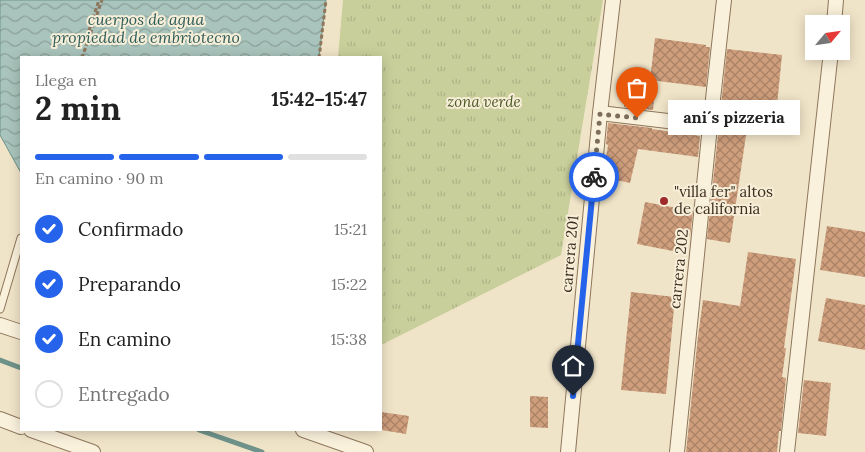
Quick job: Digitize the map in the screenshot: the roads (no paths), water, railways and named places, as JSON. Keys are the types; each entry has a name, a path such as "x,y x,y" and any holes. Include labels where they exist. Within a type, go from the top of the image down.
{"street":[{"name":"carrera 201","path":"568,452 600,114 613,0"},
{"name":"carrera 202","path":"678,452 724,0"},
{"path":"835,15 836,0"},
{"path":"787,452 829,60"},
{"path":"600,114 710,126"},
{"path":"0,325 20,332"},
{"path":"0,419 20,427"},
{"path":"34,431 93,452"},
{"path":"306,431 366,452"}],"lane":[{"path":"0,309 20,241"}],"water":[{"name":"cuerpos de agua propiedad de embriotecno","path":"0,0 326,0 319,56 20,56 20,171 0,135"}],"waterway":[{"path":"0,360 20,368"},
{"path":"202,431 262,452"}],"place":[{"name":"ani´s pizzeria","path":"637,118"},
{"name":"\"villa fer\" altos de california","path":"664,201"}],"park label":[{"name":"zona verde","path":"484,102"}]}
